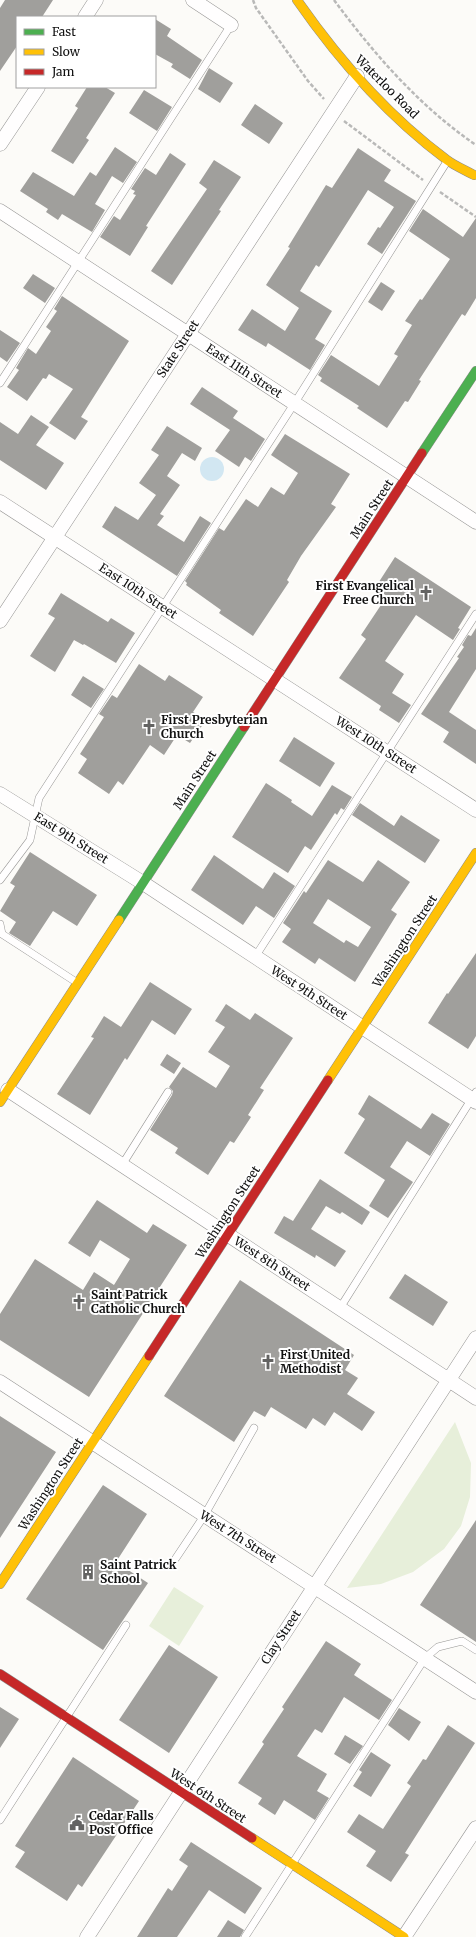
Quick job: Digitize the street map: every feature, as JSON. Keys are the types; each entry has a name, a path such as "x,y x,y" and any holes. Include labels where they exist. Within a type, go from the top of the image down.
{"street":[{"path":"86,16 96,0"},
{"path":"193,0 231,25"},
{"name":"Waterloo Road","path":"297,0 320,32 357,76 400,120 448,161 475,176"},
{"name":"State Street","path":"0,621 357,76"},
{"path":"0,144 37,88"},
{"name":"East 11th Street","path":"0,211 476,522"},
{"name":"Main Street","path":"0,1102 476,371"},
{"name":"East 10th Street","path":"0,502 276,680"},
{"name":"West 10th Street","path":"276,680 476,810"},
{"name":"East 9th Street","path":"0,794 143,883"},
{"name":"Washington Street","path":"0,1584 476,853"},
{"name":"West 9th Street","path":"143,883 362,1028 474,1098"},
{"name":"West 8th Street","path":"8,1090 476,1398"},
{"name":"Clay Street","path":"87,1937 476,1338"},
{"name":"West 7th Street","path":"0,1382 476,1692"},
{"name":"West 6th Street","path":"0,1674 404,1937"},
{"path":"404,1937 476,1828"}],"lane":[{"path":"0,383 231,25"},
{"path":"0,880 30,840 39,798 294,404 448,161"},
{"path":"255,957 476,614"},
{"path":"0,924 2,934 77,983"},
{"path":"122,1165 168,1092"},
{"path":"340,1308 474,1098"},
{"path":"176,1558 204,1516 254,1428"},
{"path":"0,1820 126,1625"},
{"path":"245,1937 293,1865 425,1658 438,1647 462,1641 476,1650"}],"path":[{"path":"253,0 256,8 308,81 349,125 476,217"},
{"path":"334,0 380,57 431,110 476,145"}],"green space":[{"path":"455,1422 471,1463 470,1497 461,1526 444,1549 413,1572 381,1584 347,1588"},
{"path":"174,1587 204,1606 179,1646 149,1626"}],"water":[{"path":"212,457 217,458 223,464 223,474 217,480 212,481 207,480 201,474 200,469 201,464 207,458"}],"building":[{"path":"5,0 53,0 43,16 16,16 16,47 0,71 0,8"},
{"path":"156,20 171,29 167,36 202,60 190,79 171,67 173,64 156,55"},
{"path":"209,68 233,83 220,103 198,89"},
{"path":"86,88 107,88 115,93 86,138 89,140 73,164 51,151 78,108 75,106"},
{"path":"144,90 172,107 157,131 129,113"},
{"path":"255,104 283,123 269,144 241,125"},
{"path":"115,147 137,162 123,183 112,176 95,204 105,210 92,232 62,214 58,220 46,212 48,209 20,191 33,172 74,196 90,172 96,176"},
{"path":"358,148 391,170 384,181 416,201 382,254 367,244 394,207 368,190 319,267 316,265 300,291 332,311 315,339 325,345 310,370 268,343 266,347 238,330 252,309 285,331 299,308 266,285 290,248 288,247 326,185 332,188"},
{"path":"170,153 186,164 146,226 148,227 130,256 100,237 114,216 120,220 136,195 133,194 135,191 131,189 145,168 156,175"},
{"path":"214,160 241,177 219,210 221,211 172,285 151,271 207,189 199,183"},
{"path":"423,209 463,237 476,218 476,298 465,316 462,314 419,380 421,381 408,402 405,401 387,428 357,408 359,406 320,381 322,378 318,375 331,355 379,386 398,356 394,354 412,325 405,321 420,299 422,300 450,259 409,231"},
{"path":"33,274 55,288 45,303 23,288"},
{"path":"381,282 395,291 382,311 368,302"},
{"path":"62,296 129,341 81,417 88,421 75,440 49,423 73,389 49,374 46,379 43,378 27,401 7,387 19,370 16,368 28,348 36,354 51,331 46,327 57,311 54,309"},
{"path":"0,330 20,343 7,362 0,357"},
{"path":"202,387 238,411 233,418 265,439 251,461 245,457 239,467 215,451 230,430 190,404"},
{"path":"31,415 49,427 36,445 64,463 46,490 0,460 0,422 18,434"},
{"path":"167,426 202,448 195,461 182,453 167,476 180,485 160,514 164,516 157,525 184,542 200,516 211,523 177,576 102,527 115,506 138,520 156,495 139,483 159,455 151,450"},
{"path":"285,434 350,474 331,504 336,507 301,556 287,580 289,582 253,636 219,613 221,610 186,585 187,583 185,581 219,528 224,531 246,499 258,507 271,487 284,495 298,473 271,455"},
{"path":"395,557 471,607 458,628 460,629 453,640 416,615 385,661 404,674 392,693 411,705 399,723 379,710 381,706 339,678 366,639 361,635 387,596 375,588"},
{"path":"61,593 108,622 111,618 135,633 116,663 84,644 83,645 74,640 55,672 30,656 55,618 48,614"},
{"path":"476,628 476,669 449,712 476,730 476,764 443,742 449,732 421,714 459,658 457,657 464,647 462,645 468,635 471,636"},
{"name":"First Presbyterian Church","path":"139,664 165,681 169,675 203,697 193,712 206,720 190,743 177,735 164,755 150,745 123,785 118,781 109,794 78,773 87,759 80,754 104,717 99,714 112,695 117,698"},
{"path":"83,676 104,689 91,708 71,695"},
{"path":"294,737 335,763 320,787 279,761"},
{"path":"266,783 292,800 291,802 312,816 332,785 352,797 344,810 341,808 337,815 335,813 311,850 305,846 288,873 232,837"},
{"path":"360,803 394,826 401,815 440,840 425,863 352,815"},
{"path":"30,852 97,895 77,926 53,911 30,946 9,933 16,922 0,911 15,886 10,883"},
{"path":"214,855 263,889 274,872 295,886 274,918 256,906 243,925 191,890"},
{"path":"328,860 363,882 378,860 410,882 391,910 397,914 355,982 319,958 315,964 282,942 291,929 283,923 304,891 306,893","holes":["328,899 371,927 358,947 346,940 344,943 313,923"]},
{"path":"476,953 476,1036 468,1049 428,1023 447,993 448,994"},
{"path":"150,982 192,1009 175,1035 152,1020 127,1060 125,1058 90,1115 57,1094 94,1038 91,1037 104,1016 121,1027"},
{"path":"226,1004 250,1020 255,1013 293,1038 260,1088 264,1090 248,1115 251,1117 234,1143 230,1141 208,1175 175,1153 178,1148 150,1130 172,1095 173,1091 169,1087 183,1067 216,1088 230,1066 208,1052 225,1027 215,1021"},
{"path":"167,1054 181,1063 174,1074 160,1065"},
{"path":"369,1095 421,1129 432,1113 450,1124 430,1156 407,1141 390,1167 413,1182 388,1218 369,1206 385,1180 344,1153 365,1119 358,1114"},
{"path":"320,1179 370,1212 362,1225 342,1212 340,1214 326,1206 311,1229 346,1251 335,1267 316,1255 315,1258 274,1233 284,1216 293,1221"},
{"name":"Saint Patrick Catholic Church","path":"97,1200 147,1233 153,1224 187,1245 89,1397 0,1340 0,1314 35,1259 83,1290 94,1272 114,1285 130,1259 100,1240 90,1257 68,1243"},
{"path":"405,1274 448,1302 433,1326 389,1298"},
{"name":"First United Methodist","path":"240,1280 354,1355 345,1370 358,1378 347,1394 375,1412 362,1431 334,1412 325,1426 313,1418 306,1429 271,1407 265,1417 254,1411 234,1442 164,1396"},
{"path":"0,1416 56,1452 0,1538"},
{"name":"Saint Patrick School","path":"103,1485 147,1514 116,1562 148,1583 103,1650 26,1599"},
{"path":"476,1520 476,1642 420,1605"},
{"path":"326,1641 361,1664 354,1675 392,1700 379,1720 344,1697 322,1733 315,1729 297,1756 327,1774 317,1791 329,1798 315,1820 284,1800 275,1815 258,1804 262,1798 238,1783 264,1744 262,1742 284,1709 282,1707"},
{"path":"169,1645 218,1677 169,1753 119,1720"},
{"path":"0,1707 19,1719 0,1748"},
{"path":"399,1708 421,1722 409,1741 388,1725"},
{"path":"448,1725 475,1743 405,1853 409,1855 391,1882 366,1866 376,1851 347,1832 359,1814 383,1829 411,1786 407,1783 423,1759 426,1760"},
{"path":"345,1735 363,1746 350,1764 334,1754"},
{"path":"371,1752 391,1765 371,1797 353,1786 362,1772 359,1770"},
{"name":"Cedar Falls Post Office","path":"73,1757 139,1801 82,1887 78,1884 67,1901 15,1867 25,1852 15,1846"},
{"path":"191,1842 262,1888 245,1914 209,1890 177,1937 137,1937 168,1888 172,1891 188,1866 179,1860"},
{"path":"228,1920 244,1930 240,1937 217,1937"}],"traffic: fast":[{"path":"422,453 476,371"},
{"path":"119,920 244,727"}],"traffic: slow":[{"path":"297,0 347,65 385,106 447,160 474,175"},
{"path":"328,1080 476,853"},
{"path":"0,1102 119,920"},
{"path":"0,1584 149,1356"},
{"path":"252,1838 404,1937"}],"traffic: jam":[{"path":"244,727 422,453"},
{"path":"149,1356 328,1080"},
{"path":"0,1674 252,1838"}],"place":[{"name":"First Evangelical Free Church","path":"426,593"},
{"name":"First Presbyterian Church","path":"149,727"},
{"name":"Saint Patrick Catholic Church","path":"79,1302"},
{"name":"First United Methodist","path":"268,1362"},
{"name":"Saint Patrick School","path":"88,1572"},
{"name":"Cedar Falls Post Office","path":"77,1823"}]}
